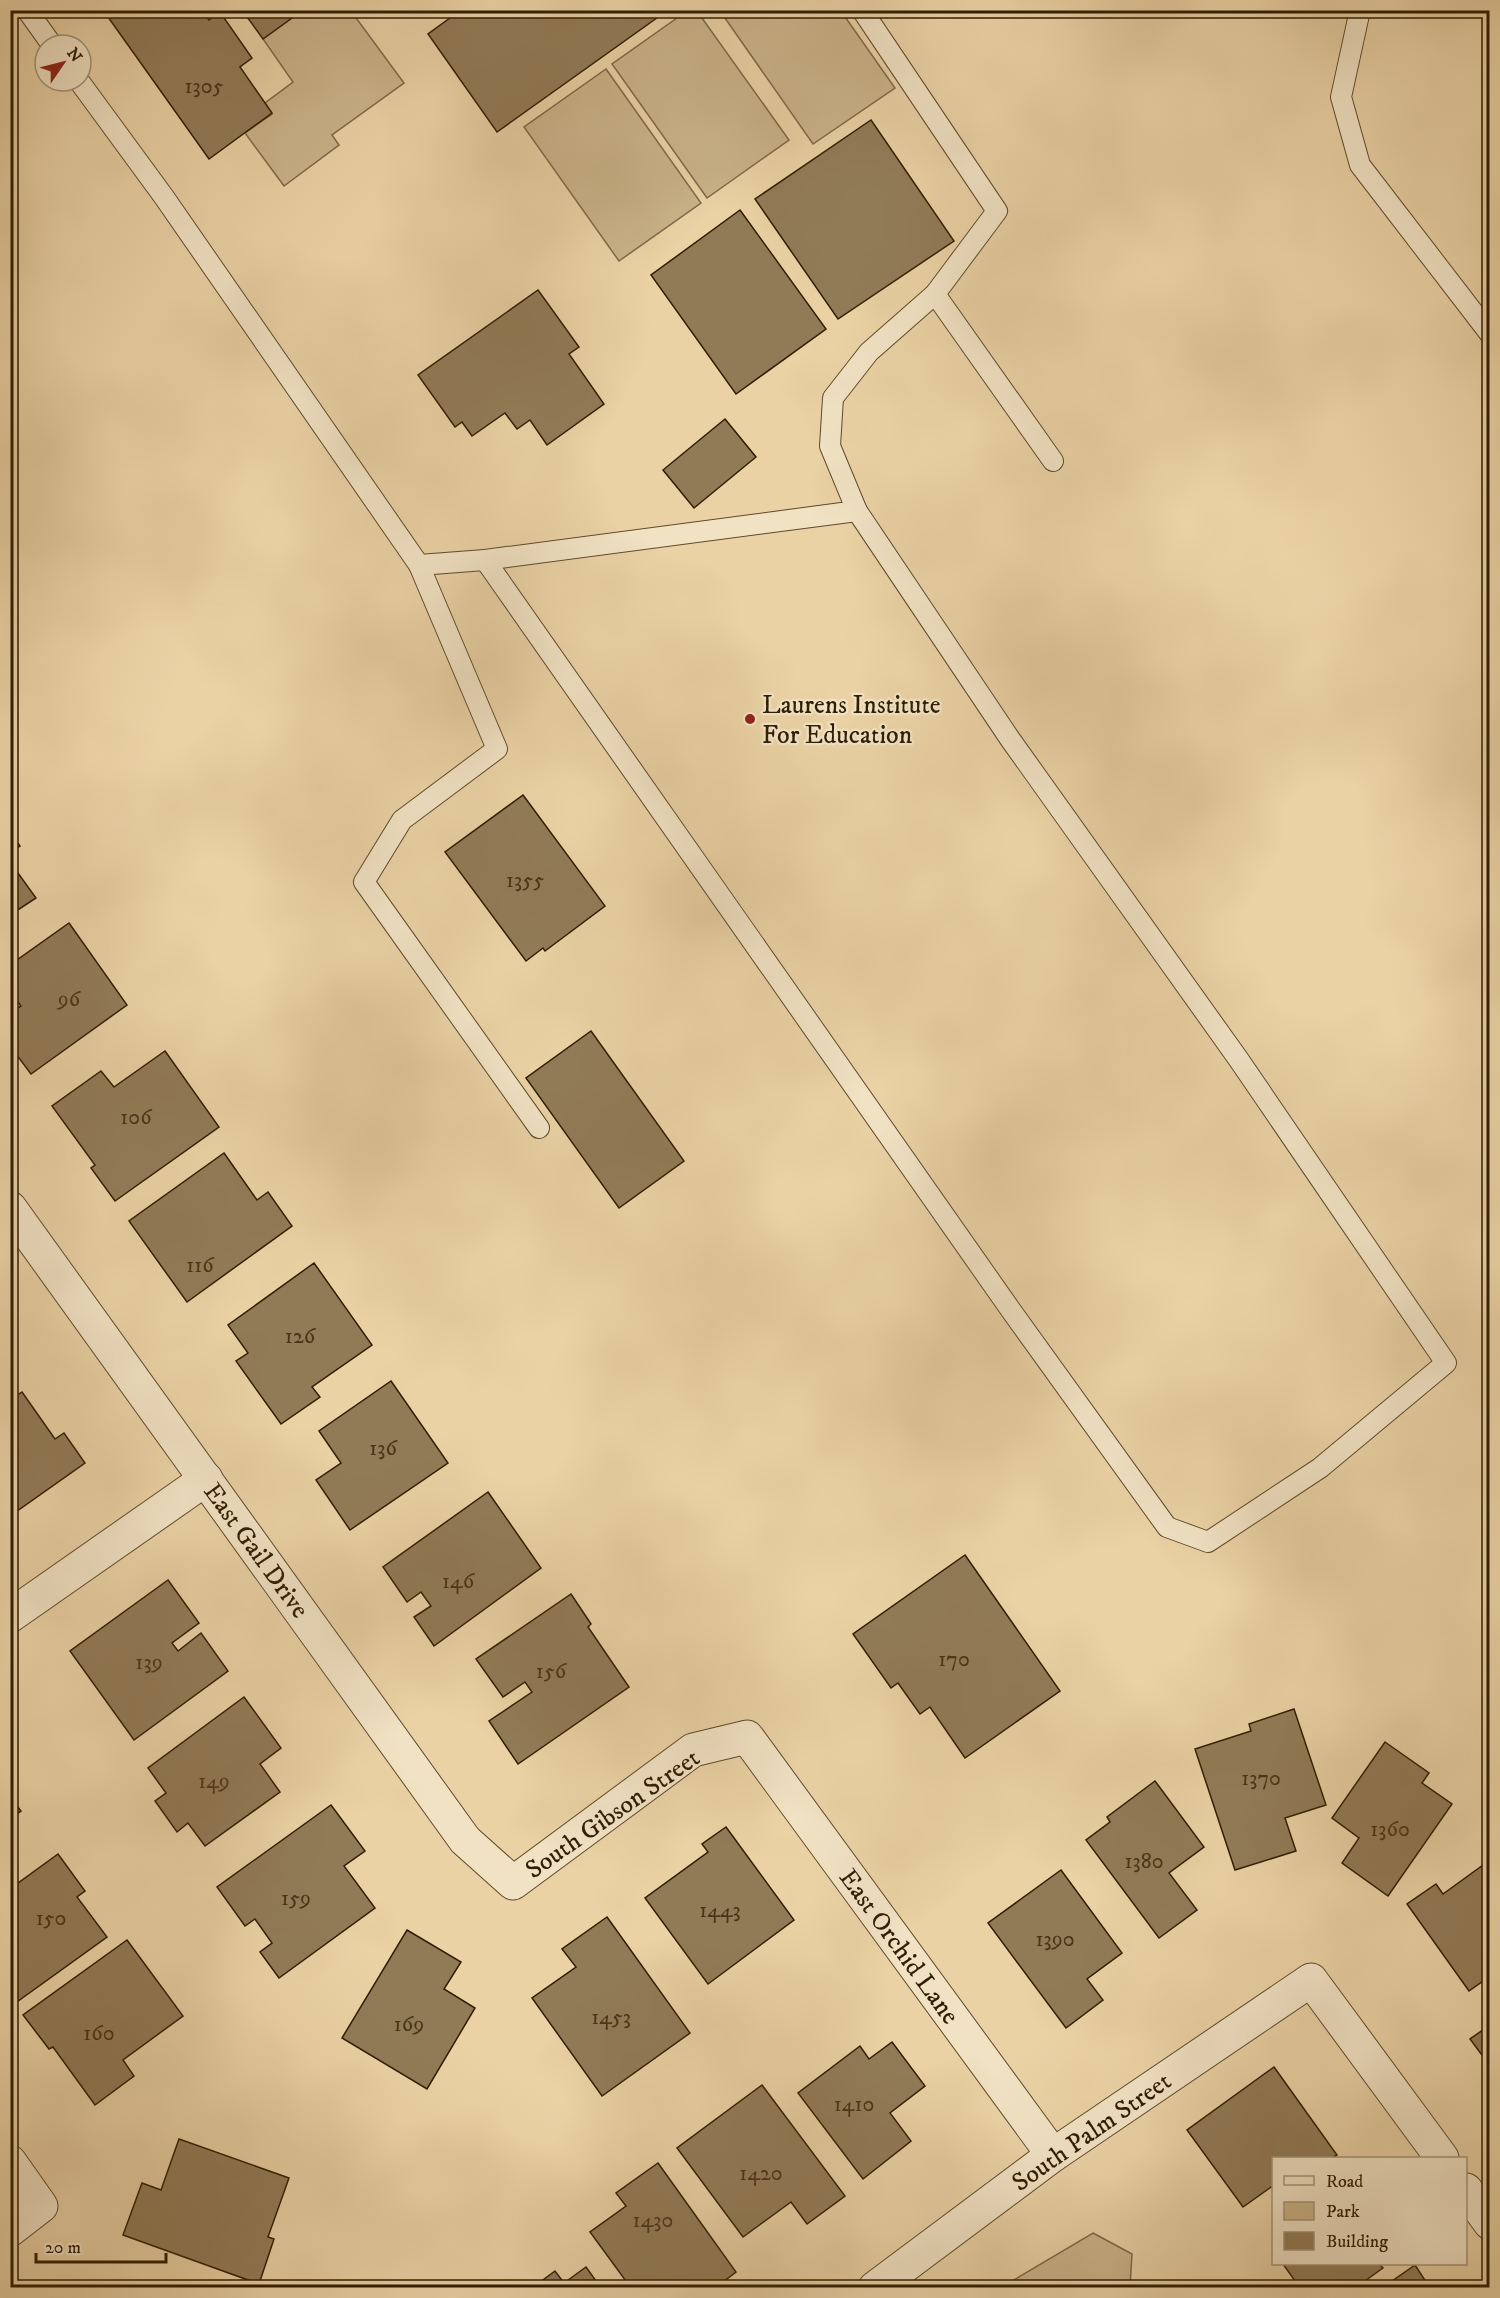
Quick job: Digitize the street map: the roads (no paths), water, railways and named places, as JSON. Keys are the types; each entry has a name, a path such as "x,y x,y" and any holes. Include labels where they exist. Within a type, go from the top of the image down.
{"street":[{"name":"East Gail Drive","path":"10,1208 465,1840 513,1883"},
{"path":"10,1616 206,1479"},
{"name":"South Gibson Street","path":"513,1883 693,1750 747,1737"},
{"name":"East Orchid Lane","path":"747,1737 1053,2155"},
{"name":"South Palm Street","path":"875,2288 1053,2155 1311,1980 1441,2157"},
{"path":"10,2162 41,2206 10,2230"},
{"path":"1467,2191 1490,2223"}],"lane":[{"path":"27,10 43,33"},
{"path":"485,560 1010,1310 1167,1527 1208,1542 1320,1468 1446,1363 1239,1060 1010,739 857,511 830,446 833,398 869,352 935,294 997,211 862,10"},
{"path":"1360,10 1341,97 1360,165 1490,334"},
{"path":"87,93 164,197 419,565 497,749 402,820 363,882 539,1128"},
{"path":"935,294 1053,461"},
{"path":"419,565 485,560 857,511"}],"place":[{"name":"Laurens Institute For Education","path":"750,719"}]}
